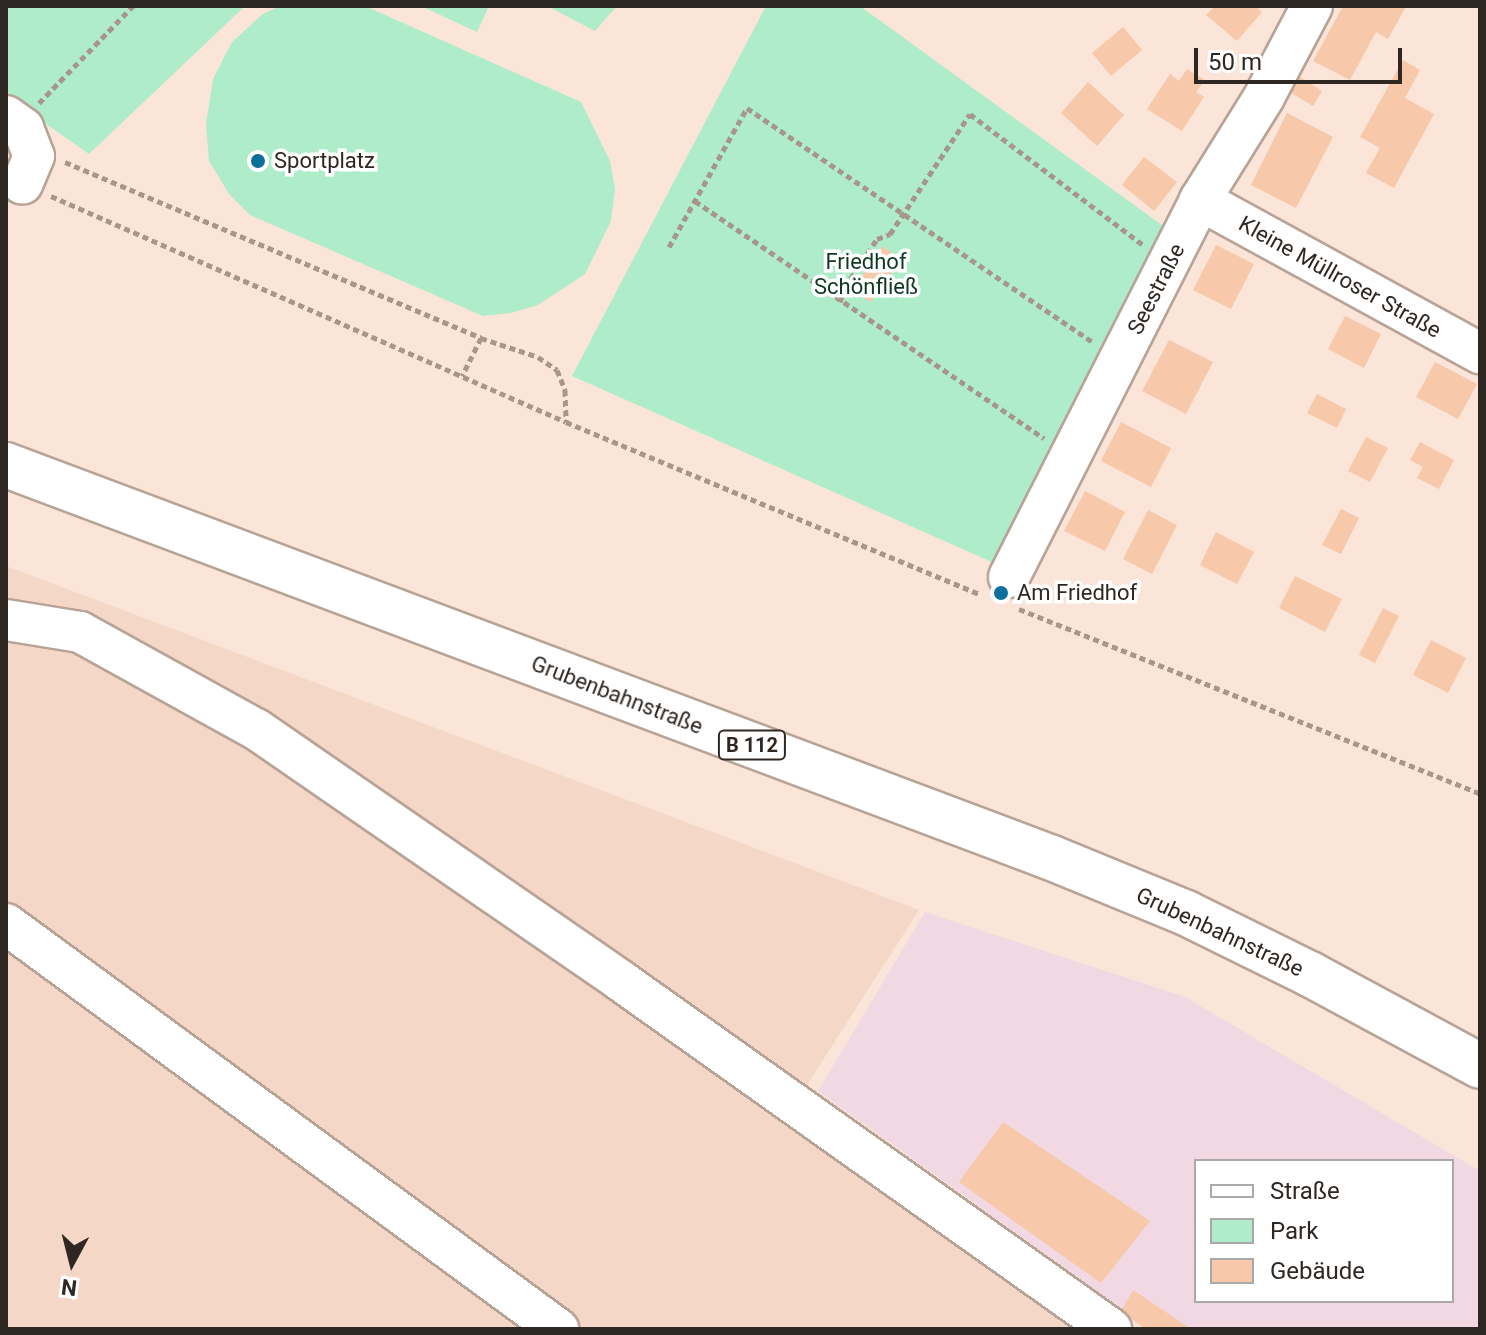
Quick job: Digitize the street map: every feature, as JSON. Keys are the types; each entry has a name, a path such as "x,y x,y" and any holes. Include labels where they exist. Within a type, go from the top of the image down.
{"main road":[{"name":"Grubenbahnstraße","path":"6,465 1052,858 1173,907 1310,974 1480,1066"}],"street":[{"name":"Seestraße","path":"1003,594 1097,352 1200,200 1264,97 1312,6"},
{"name":"Kleine Müllroser Straße","path":"1200,200 1480,353"},
{"path":"6,620 80,632 256,729 621,981 1111,1329"},
{"path":"6,924 558,1329"}],"path":[{"path":"20,145 133,6"},
{"path":"669,247 747,108 1097,352"},
{"path":"840,302 845,287 877,239 890,234 970,114 1146,247"},
{"path":"20,145 481,338 538,357 557,370 565,390 566,422"},
{"path":"20,145 462,376 890,558 1003,594 1480,793"},
{"path":"695,201 1043,439 1050,425"},
{"path":"1097,352 1098,327"},
{"path":"462,376 481,338"}],"shaded area":[{"path":"6,566 919,910 791,1110 1089,1329 6,1329"},
{"path":"925,912 1185,997 1480,1171 1480,1329 1150,1329 818,1091"}],"green space":[{"path":"6,6 245,6 89,154 6,96"},
{"name":"Sportplatz","path":"280,6 365,6 581,102 610,161 615,189 611,221 585,274 538,305 511,313 483,316 250,215 229,194 209,161 206,124 213,79 232,42 263,14"},
{"path":"421,6 489,6 477,32"},
{"path":"547,6 617,6 595,31"},
{"name":"Friedhof Schönfließ","path":"766,6 860,6 1166,228 1003,567 572,376"}],"building":[{"path":"1215,6 1255,6 1262,12 1237,41 1206,15"},
{"path":"1343,6 1405,8 1388,39 1376,32 1350,80 1313,61"},
{"path":"1123,27 1142,50 1111,76 1092,53"},
{"path":"1403,60 1420,70 1405,98 1434,114 1394,188 1366,173 1380,148 1360,137"},
{"path":"1187,69 1205,80 1196,92 1204,97 1182,131 1147,109 1170,74 1179,81"},
{"path":"1292,72 1322,91 1313,106 1283,88"},
{"path":"1088,82 1124,115 1097,146 1061,113"},
{"path":"1287,113 1333,137 1296,208 1251,185"},
{"path":"1144,157 1177,182 1154,211 1122,185"},
{"path":"1216,245 1254,264 1231,309 1193,290"},
{"path":"883,246 901,261 870,302 852,289"},
{"path":"1345,316 1381,334 1364,368 1328,349"},
{"path":"1169,340 1213,362 1186,414 1142,391"},
{"path":"1435,362 1477,384 1458,419 1416,397"},
{"path":"1317,394 1346,409 1337,428 1307,413"},
{"path":"1121,422 1171,448 1151,487 1101,461"},
{"path":"1366,437 1388,448 1370,482 1348,471"},
{"path":"1420,442 1454,460 1439,489 1417,478 1423,467 1410,460"},
{"path":"1085,491 1125,512 1105,551 1064,531"},
{"path":"1341,509 1359,518 1341,554 1322,545"},
{"path":"1148,510 1177,525 1152,574 1123,559"},
{"path":"1216,532 1254,552 1237,584 1200,565"},
{"path":"1295,576 1342,599 1325,632 1279,608"},
{"path":"1383,608 1399,616 1375,663 1359,655"},
{"path":"1431,640 1466,658 1448,693 1413,675"},
{"path":"1003,1122 1150,1221 1101,1283 959,1182"},
{"path":"1133,1290 1191,1329 1145,1329 1121,1311"}],"place":[{"name":"Sportplatz","path":"258,161"},
{"name":"Am Friedhof","path":"1001,593"}]}
